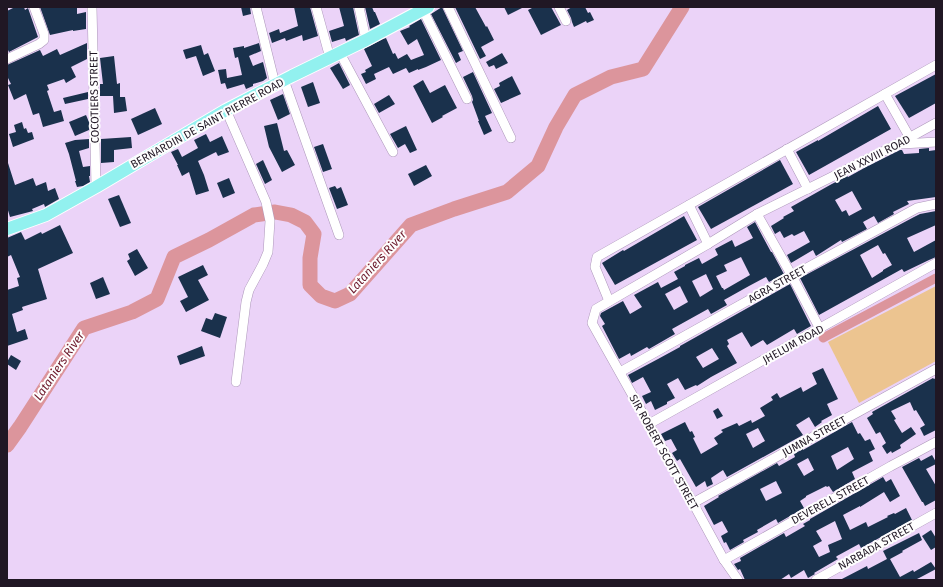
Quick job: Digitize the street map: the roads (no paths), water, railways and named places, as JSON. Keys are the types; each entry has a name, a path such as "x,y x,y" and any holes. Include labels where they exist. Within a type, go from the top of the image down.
{"main road":[{"name":"BERNARDIN DE SAINT PIERRE ROAD","path":"7,229 46,215 226,110 426,9"}],"street":[{"path":"7,59 39,44 44,40 44,34 34,7"},
{"name":"COCOTIERS STREET","path":"92,7 96,187"},
{"path":"256,7 280,82 339,235"},
{"path":"316,7 335,55 393,152"},
{"path":"358,7 366,40"},
{"path":"448,7 511,138"},
{"path":"559,7 566,21"},
{"path":"426,9 467,99"},
{"path":"609,301 595,268 597,257 936,65"},
{"path":"885,94 910,138"},
{"path":"226,110 266,202 270,221 268,252 249,290 246,302 236,382"},
{"name":"JEAN XXVIII ROAD","path":"592,323 596,309 757,214 910,138 936,123"},
{"path":"898,144 936,142"},
{"path":"787,149 808,189"},
{"name":"AGRA STREET","path":"620,372 917,208 936,204"},
{"path":"689,205 708,244"},
{"path":"757,214 820,329"},
{"name":"JHELUM ROAD","path":"649,424 936,263"},
{"name":"SIR ROBERT SCOTT STREET","path":"592,323 724,560 738,580"},
{"name":"JUMNA STREET","path":"693,503 936,369"},
{"name":"DEVERELL STREET","path":"724,560 936,442"},
{"name":"NARBADA STREET","path":"816,580 936,513"}],"waterway":[{"name":"Lataniers River","path":"7,445 84,328 132,312 157,299 174,257 209,240 254,215 275,212 291,215 305,222 314,234 310,258 310,285 321,296 335,301 350,294 411,225 507,192 538,166 556,127 575,95 611,77 643,69 682,7"},
{"path":"823,338 936,278"}]}
